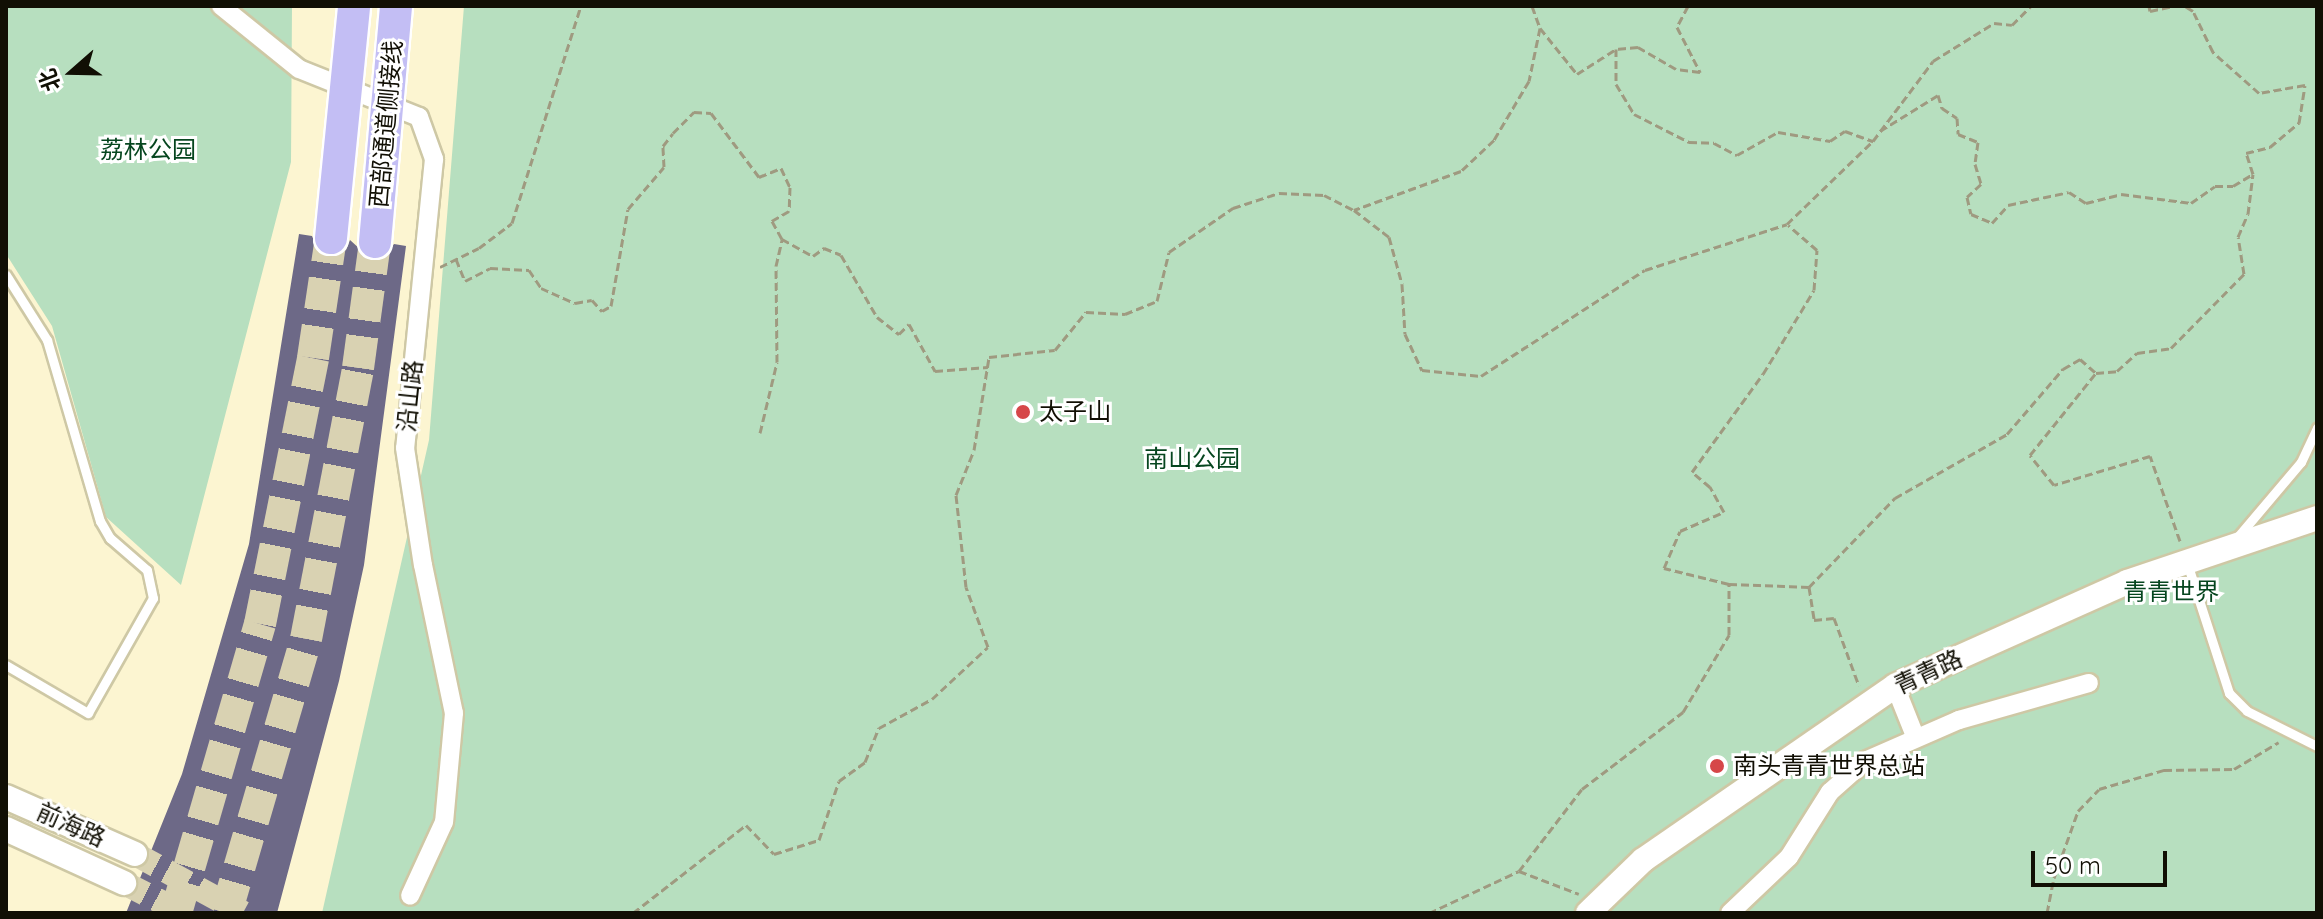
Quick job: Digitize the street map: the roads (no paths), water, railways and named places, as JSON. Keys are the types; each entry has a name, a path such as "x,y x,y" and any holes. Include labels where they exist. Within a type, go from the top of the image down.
{"highway":[{"name":"西部通道侧接线","path":"331,238 354,6"},
{"name":"西部通道侧接线","path":"375,242 396,6"}],"street":[{"name":"沿山路","path":"221,6 299,69 419,117 434,159 405,448 423,565 454,713 444,822 410,896"},
{"name":"青青路","path":"1594,907 1643,860 1895,686 2186,560 2317,518"},
{"path":"1730,913 1789,857 1830,792 1865,761 1915,736 2089,683"},
{"path":"1895,686 1915,736"},
{"name":"前海路","path":"6,797 135,854"},
{"name":"前海路","path":"6,829 124,883"}],"lane":[{"path":"6,275 47,340 100,521 110,538 147,570 153,598 88,713 6,665"},
{"path":"2230,545 2301,462 2317,427"},
{"path":"2186,560 2229,693 2247,711 2317,746"}],"tunnel":[{"path":"176,913 260,624 313,358 331,238"},
{"path":"226,913 306,639 358,368 375,242"},
{"path":"135,854 243,913"},
{"path":"124,883 183,913"}],"place":[{"name":"太子山","path":"1023,412"},
{"name":"南头青青世界总站","path":"1717,766"}],"park label":[{"name":"荔林公园","path":"148,150"},
{"name":"南山公园","path":"1192,459"},
{"name":"青青世界","path":"2171,592"}]}
